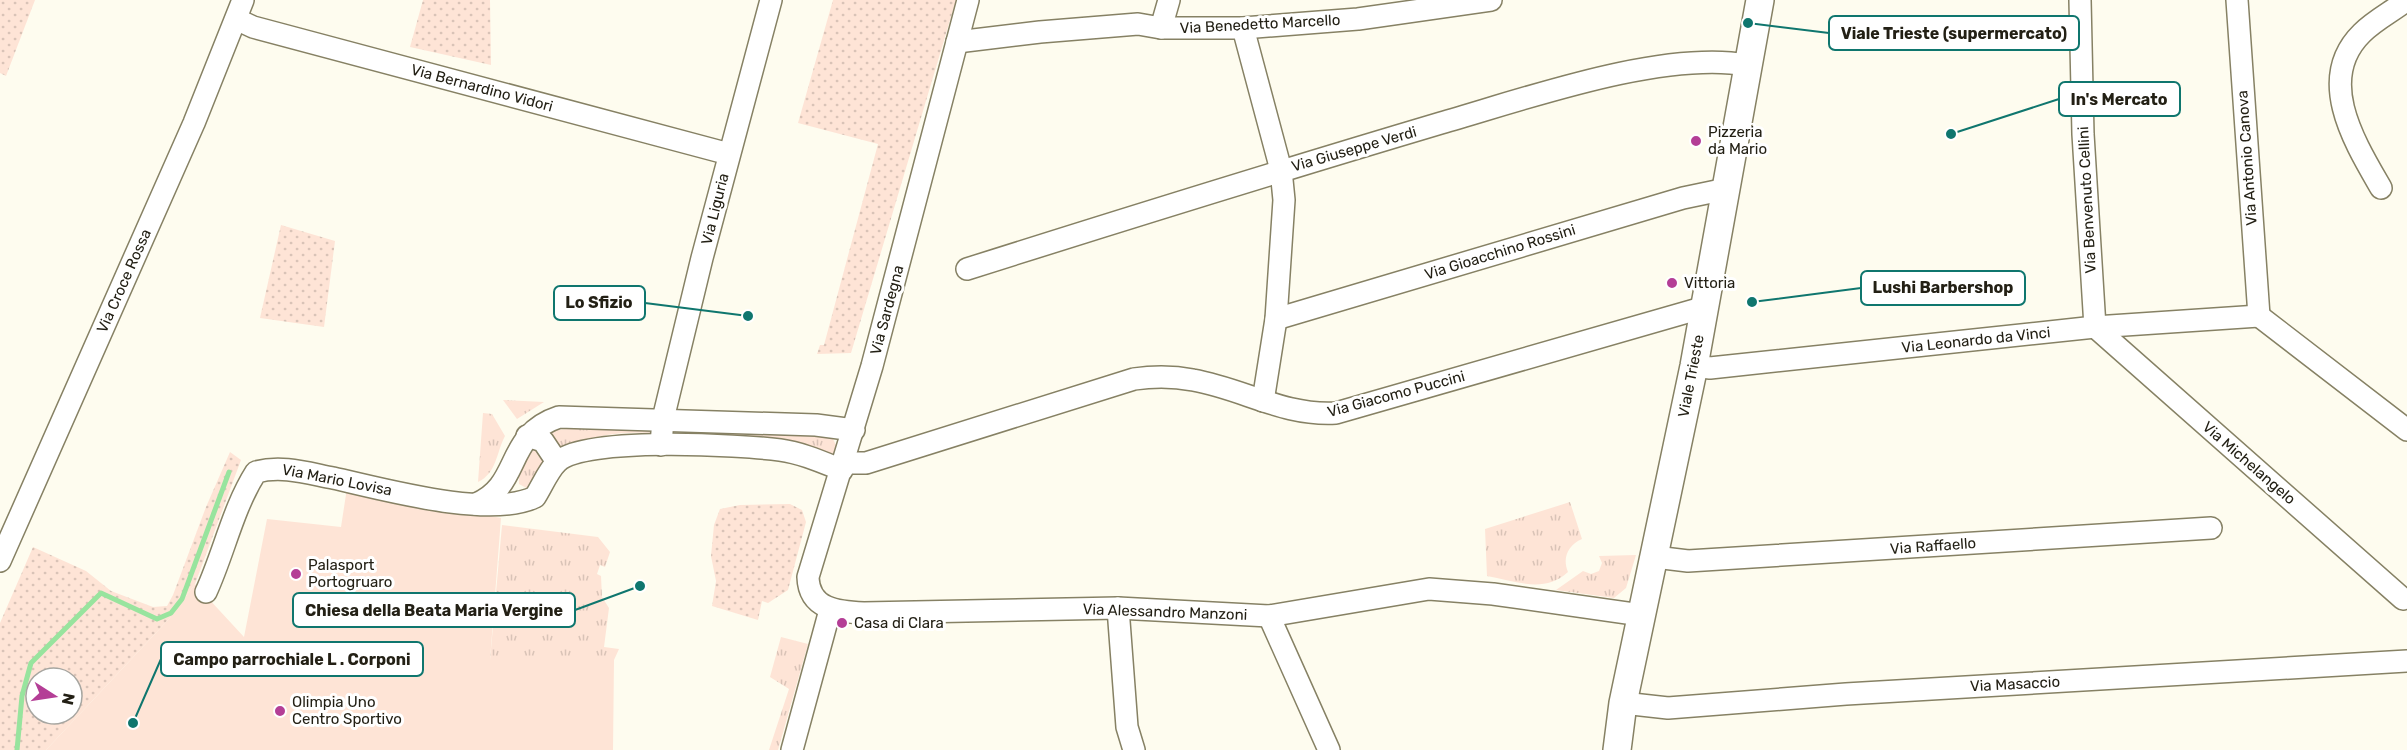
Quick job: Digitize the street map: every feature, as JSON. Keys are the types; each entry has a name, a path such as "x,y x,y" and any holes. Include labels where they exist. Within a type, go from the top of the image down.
{"main road":[{"name":"Viale Trieste","path":"1617,750 1623,704 1694,366 1760,0"}],"street":[{"name":"Via Liguria","path":"663,419 729,154 771,0"},
{"name":"Via Sardegna","path":"830,610 814,598 808,588 808,577 854,430 968,0"},
{"path":"1161,28 1168,0"},
{"name":"Via Benedetto Marcello","path":"957,42 1138,24 1161,28 1243,28 1358,19 1491,0"},
{"name":"Via Benvenuto Cellini","path":"2080,0 2084,134 2095,327"},
{"name":"Via Antonio Canova","path":"2237,0 2259,316"},
{"path":"2381,188 2357,147 2343,108 2341,68 2349,49 2363,33 2407,0"},
{"name":"Via Bernardino Vidori","path":"239,10 253,27 729,154"},
{"name":"Via Croce Rossa","path":"0,561 194,123 239,10"},
{"path":"1243,28 1281,170 1284,220 1276,319 1263,401"},
{"name":"Via Giuseppe Verdi","path":"967,269 1281,170 1566,87 1632,72 1688,64 1724,61 1747,65"},
{"name":"Via Gioacchino Rossini","path":"1276,319 1683,198 1726,189"},
{"name":"Via Giacomo Puccini","path":"843,467 866,463 1134,379 1159,376 1195,380 1311,414 1336,413 1705,307"},
{"path":"2259,316 2407,430"},
{"name":"Via Leonardo da Vinci","path":"1694,366 1710,368 2095,327 2259,316"},
{"name":"Via Michelangelo","path":"2095,327 2403,599"},
{"path":"476,504 489,499 499,490 527,436 543,423 559,417 816,425 854,430"},
{"path":"661,445 663,419"},
{"path":"527,436 543,441 557,462 573,453 591,448 661,445 782,450 843,467"},
{"name":"Via Mario Lovisa","path":"206,592 245,490 256,472 287,469 395,491 501,506 535,497 557,462"},
{"name":"Via Raffaello","path":"1654,557 1688,561 2211,528"},
{"name":"Via Alessandro Manzoni","path":"830,610 864,613 1118,608 1269,616 1429,590 1493,594 1641,615"},
{"path":"1118,608 1126,727 1134,750"},
{"path":"792,750 830,610"},
{"path":"1269,616 1329,750"},
{"name":"Via Masaccio","path":"1623,704 1668,708 1846,694 2407,662"}],"green space":[{"path":"0,0 35,0 6,76 0,73"},
{"path":"423,0 490,0 491,65 410,47"},
{"path":"833,0 956,0 851,353 817,354 820,345 824,345 878,144 798,123"},
{"path":"281,225 335,241 324,327 260,318"},
{"path":"503,400 544,402 517,419"},
{"path":"483,413 492,414 505,436 493,468 478,482"},
{"path":"586,427 657,429 656,433 628,433 592,438 555,454 548,431"},
{"path":"682,429 808,433 833,439 836,445 835,452 829,455 792,441 682,434"},
{"path":"534,450 540,451 547,460 530,490 519,484 519,474 524,460"},
{"path":"230,452 241,460 195,584 169,619 84,710 84,666 24,666 24,726 69,726 46,750 0,750 0,623 33,547 86,571 111,591 153,607 167,606 206,507"},
{"path":"347,488 501,518 490,660 614,660 613,750 46,750 69,726 84,726 84,710 169,619 195,584 244,637 267,519 341,527"},
{"path":"1570,502 1582,539 1568,552 1566,567 1568,572 1559,579 1539,584 1519,583 1487,576 1485,529"},
{"path":"790,504 802,510 806,522 788,590 768,603 762,601 758,620 712,606 716,581 711,556 714,525 720,509 740,505"},
{"path":"502,525 598,537 610,552 605,567 600,565 597,574 601,576 602,597 609,608 604,647 619,649 614,660 490,660"},
{"path":"1636,555 1626,588 1614,598 1556,590 1583,571 1591,574 1599,571 1602,563 1599,556"},
{"path":"781,637 808,644 778,750 769,750 789,689 770,677"}],"waterway":[{"path":"17,750 22,696 31,663 101,593 157,619 171,613 182,599 229,472"}],"place":[{"name":"Viale Trieste (supermercato)","path":"1748,23"},
{"name":"In's Mercato","path":"1951,134"},
{"name":"Pizzeria da Mario","path":"1696,141"},
{"name":"Vittoria","path":"1672,283"},
{"name":"Lushi Barbershop","path":"1752,302"},
{"name":"Lo Sfizio","path":"748,316"},
{"name":"Palasport Portogruaro","path":"296,574"},
{"name":"Chiesa della Beata Maria Vergine","path":"640,586"},
{"name":"Casa di Clara","path":"842,623"},
{"name":"Olimpia Uno Centro Sportivo","path":"280,711"},
{"name":"Campo parrochiale L . Corponi","path":"133,723"}]}
